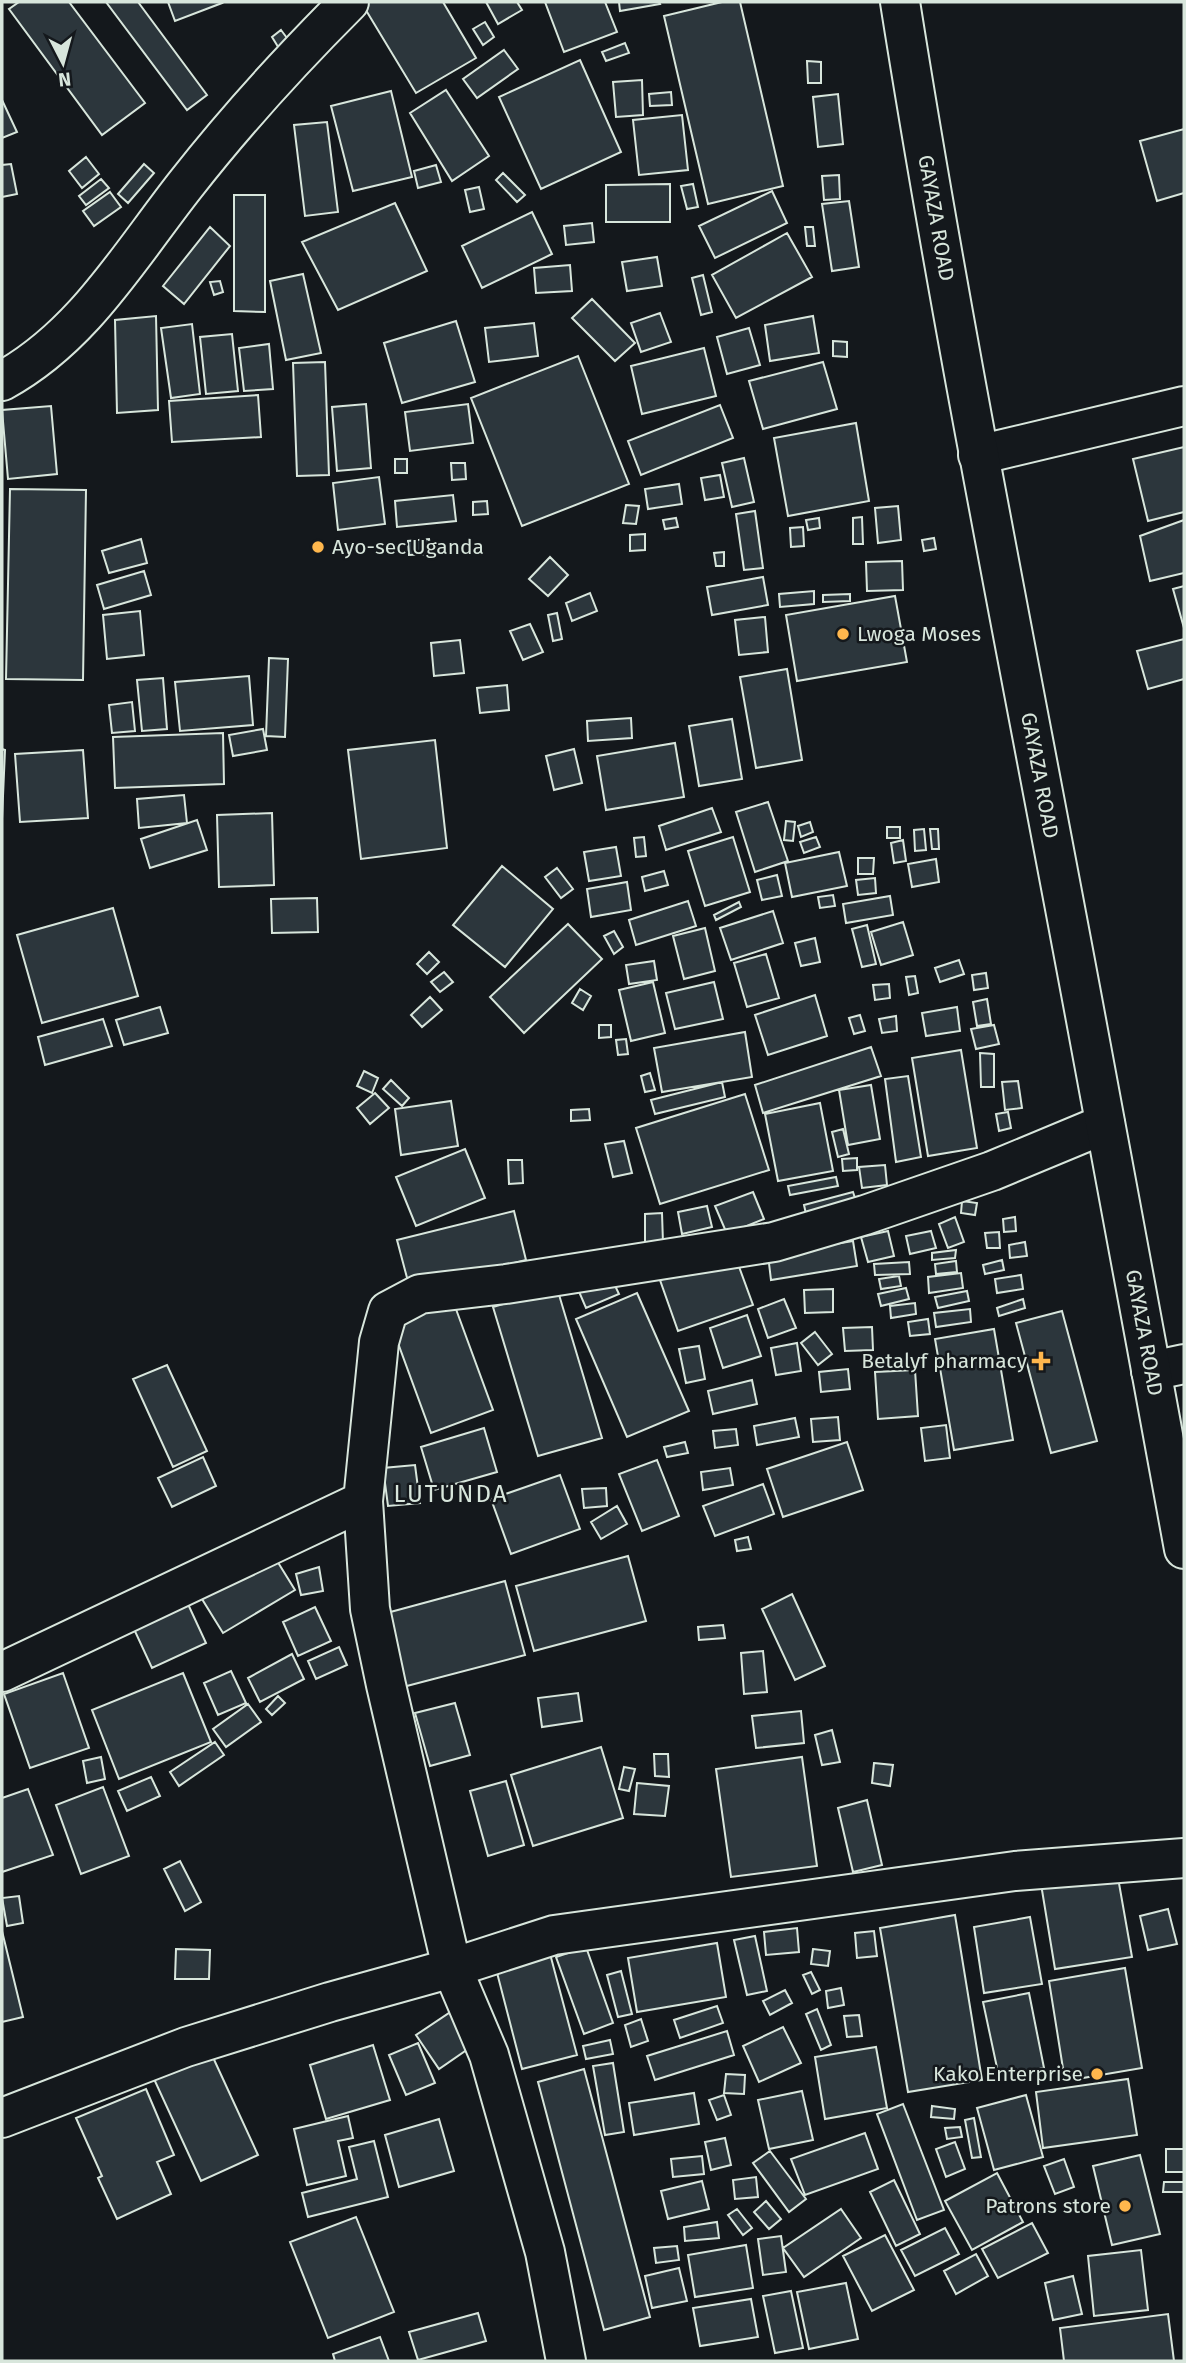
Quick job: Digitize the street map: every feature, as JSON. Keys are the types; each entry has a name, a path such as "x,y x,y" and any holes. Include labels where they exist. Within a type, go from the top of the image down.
{"street":[{"path":"2,381 26,368 68,331 106,292 195,173 290,61 349,2"},
{"name":"GAYAZA ROAD","path":"900,2 926,168 978,455 1105,1124 1168,1367 1184,1549"},
{"path":"978,455 1184,406"},
{"path":"566,2361 545,2252 489,2055 452,1968 370,1609 363,1502 379,1342 388,1311 420,1294 506,1284 774,1242 865,1215 992,1171 1105,1124"},
{"path":"2,1672 363,1502"},
{"path":"2,2118 186,2047 554,1935 1015,1871 1184,1858"}],"building":[{"path":"19,2 69,2 145,103 102,135 9,9"},
{"path":"106,2 138,2 207,95 187,110"},
{"path":"168,2 221,2 222,3 175,21"},
{"path":"361,2 443,2 476,58 416,93"},
{"path":"486,2 517,2 522,10 498,24"},
{"path":"545,2 605,2 617,32 564,52"},
{"path":"619,2 659,2 660,4 620,11"},
{"path":"722,2 740,2 783,186 708,204 664,16"},
{"path":"485,22 494,37 483,45 473,29"},
{"path":"281,30 290,42 280,50 272,37"},
{"path":"625,43 629,53 606,61 602,52"},
{"path":"504,50 518,69 477,98 463,79"},
{"path":"580,60 621,152 541,189 499,97"},
{"path":"807,61 821,62 821,83 808,83"},
{"path":"642,80 643,115 616,117 613,82"},
{"path":"446,90 489,156 452,181 410,113"},
{"path":"391,91 412,177 353,191 331,106"},
{"path":"671,92 672,105 650,106 649,94"},
{"path":"838,94 843,144 818,147 813,97"},
{"path":"2,100 17,132 2,138"},
{"path":"682,115 688,170 639,175 633,120"},
{"path":"327,122 338,212 305,216 294,125"},
{"path":"1184,129 1184,193 1157,201 1140,141"},
{"path":"86,157 99,174 82,188 69,171"},
{"path":"11,164 17,194 2,197 2,165"},
{"path":"144,164 154,173 128,203 118,194"},
{"path":"436,165 441,182 418,188 414,171"},
{"path":"503,173 525,195 517,202 496,180"},
{"path":"839,175 840,199 824,200 822,176"},
{"path":"101,179 109,188 86,205 79,196"},
{"path":"670,184 670,222 606,222 606,185"},
{"path":"693,184 698,207 687,209 681,186"},
{"path":"479,187 484,209 470,212 465,190"},
{"path":"772,191 787,223 715,258 699,226"},
{"path":"110,192 121,207 94,226 83,211"},
{"path":"234,195 265,195 265,312 234,311"},
{"path":"849,201 859,267 832,271 822,204"},
{"path":"395,203 427,271 338,310 302,242"},
{"path":"532,212 552,254 482,288 462,246"},
{"path":"592,223 594,242 566,245 564,226"},
{"path":"210,227 230,246 184,304 163,286"},
{"path":"805,227 813,227 815,246 807,246"},
{"path":"787,233 812,277 736,318 712,275"},
{"path":"657,257 662,286 627,291 622,262"},
{"path":"570,265 572,291 536,293 534,268"},
{"path":"303,274 321,353 286,360 270,281"},
{"path":"703,275 712,312 701,315 692,278"},
{"path":"220,281 223,292 214,295 210,282"},
{"path":"592,299 635,343 615,361 572,318"},
{"path":"660,313 671,342 641,352 631,323"},
{"path":"156,316 158,410 117,413 115,320"},
{"path":"813,316 819,353 770,361 765,325"},
{"path":"456,321 475,382 402,403 384,343"},
{"path":"534,323 538,356 489,362 485,328"},
{"path":"192,324 200,394 171,398 161,328"},
{"path":"749,328 760,365 727,374 717,337"},
{"path":"232,334 238,391 206,394 200,337"},
{"path":"833,341 847,342 847,357 833,356"},
{"path":"269,344 273,389 244,391 239,348"},
{"path":"704,348 716,396 642,414 631,366"},
{"path":"578,356 629,484 522,526 471,398"},
{"path":"325,362 329,475 297,476 293,363"},
{"path":"823,362 837,409 763,429 749,381"},
{"path":"258,395 261,437 172,442 169,401"},
{"path":"366,404 371,468 337,471 332,407"},
{"path":"468,404 473,443 410,451 405,412"},
{"path":"720,405 733,438 641,475 628,441"},
{"path":"51,406 57,474 8,479 2,410"},
{"path":"856,423 869,501 788,516 774,438"},
{"path":"1184,447 1184,512 1148,521 1133,459"},
{"path":"744,458 754,502 732,507 722,463"},
{"path":"395,459 407,459 407,473 395,473"},
{"path":"451,463 465,463 466,479 452,480"},
{"path":"720,475 724,497 705,500 701,478"},
{"path":"379,477 385,524 338,530 333,483"},
{"path":"679,484 682,504 648,509 645,489"},
{"path":"10,489 86,490 83,680 6,679"},
{"path":"453,495 456,521 397,527 395,501"},
{"path":"487,501 488,514 473,515 473,502"},
{"path":"626,505 639,506 636,524 623,523"},
{"path":"898,506 901,540 878,543 875,508"},
{"path":"755,511 763,568 744,570 736,514"},
{"path":"862,517 863,544 853,544 853,518"},
{"path":"676,518 678,527 665,529 663,520"},
{"path":"819,518 820,528 808,530 806,520"},
{"path":"1184,520 1184,573 1150,581 1140,536"},
{"path":"803,527 804,546 791,547 790,528"},
{"path":"645,534 645,550 630,551 630,535"},
{"path":"934,538 936,549 924,551 922,540"},
{"path":"141,539 147,563 109,573 102,551"},
{"path":"429,539 431,554 409,555 408,541"},
{"path":"724,552 724,566 716,566 714,553"},
{"path":"550,557 568,575 548,596 529,579"},
{"path":"902,561 903,590 867,591 866,562"},
{"path":"144,571 151,595 104,609 97,585"},
{"path":"763,577 768,605 712,615 707,587"},
{"path":"1184,586 1184,628 1173,589"},
{"path":"814,591 814,604 780,607 779,594"},
{"path":"590,593 597,611 572,621 566,603"},
{"path":"850,594 850,601 823,602 823,595"},
{"path":"895,596 907,662 797,681 786,615"},
{"path":"140,611 144,655 107,659 103,615"},
{"path":"557,613 562,639 553,641 548,615"},
{"path":"765,617 768,652 739,655 735,620"},
{"path":"530,624 543,652 523,660 510,631"},
{"path":"1184,639 1184,679 1148,689 1137,651"},
{"path":"460,640 464,673 434,676 431,643"},
{"path":"269,658 288,659 285,737 266,736"},
{"path":"787,669 802,760 756,768 740,677"},
{"path":"249,676 253,725 180,731 175,682"},
{"path":"163,678 167,729 142,731 137,680"},
{"path":"507,685 509,710 480,713 477,688"},
{"path":"132,702 135,731 112,733 109,705"},
{"path":"631,718 632,738 588,741 587,721"},
{"path":"732,719 742,779 699,786 689,726"},
{"path":"263,729 267,750 233,756 229,735"},
{"path":"223,733 224,784 115,788 113,737"},
{"path":"435,740 447,848 361,859 348,750"},
{"path":"675,743 684,797 606,810 597,756"},
{"path":"2,749 5,750 2,819"},
{"path":"574,749 582,783 554,790 546,756"},
{"path":"83,750 88,818 20,822 15,754"},
{"path":"184,795 187,823 139,828 137,799"},
{"path":"768,802 788,861 755,872 736,812"},
{"path":"712,808 721,832 666,850 659,826"},
{"path":"272,813 274,885 219,887 217,815"},
{"path":"197,820 207,850 150,868 141,839"},
{"path":"786,821 795,822 793,841 784,840"},
{"path":"810,822 813,832 801,837 798,826"},
{"path":"887,827 900,827 900,838 887,838"},
{"path":"924,829 926,850 915,851 914,830"},
{"path":"930,829 938,829 939,849 932,849"},
{"path":"644,837 646,856 636,857 634,838"},
{"path":"733,837 750,892 705,906 688,851"},
{"path":"816,837 820,847 804,853 800,842"},
{"path":"903,840 906,861 894,863 891,843"},
{"path":"616,847 621,876 589,881 584,852"},
{"path":"839,852 847,886 792,897 785,863"},
{"path":"858,858 874,858 873,874 858,874"},
{"path":"936,859 939,882 912,887 908,864"},
{"path":"502,866 553,909 505,967 453,925"},
{"path":"557,868 573,889 561,898 545,877"},
{"path":"664,871 668,885 645,891 642,877"},
{"path":"777,875 782,896 762,900 757,880"},
{"path":"875,878 876,893 858,895 856,880"},
{"path":"627,882 631,910 591,917 587,889"},
{"path":"833,895 835,906 820,908 818,897"},
{"path":"890,896 893,915 846,923 843,904"},
{"path":"317,898 318,932 272,933 271,899"},
{"path":"688,901 696,926 636,945 629,920"},
{"path":"739,902 741,907 716,920 714,915"},
{"path":"113,908 138,996 42,1023 17,935"},
{"path":"773,911 783,943 731,960 720,928"},
{"path":"903,922 913,955 881,965 871,932"},
{"path":"568,924 602,959 524,1033 490,997"},
{"path":"867,925 876,964 862,967 852,929"},
{"path":"705,928 715,971 684,979 673,936"},
{"path":"614,931 623,947 614,954 604,936"},
{"path":"815,938 820,962 801,966 795,943"},
{"path":"429,952 439,962 427,974 417,964"},
{"path":"766,954 779,998 747,1007 734,963"},
{"path":"959,960 964,974 940,982 935,968"},
{"path":"654,961 657,980 629,984 626,965"},
{"path":"444,972 453,982 440,992 431,982"},
{"path":"986,973 988,988 974,990 972,975"},
{"path":"915,976 918,993 909,995 906,977"},
{"path":"653,982 665,1033 631,1041 619,990"},
{"path":"714,982 723,1019 675,1029 666,993"},
{"path":"889,984 890,998 875,1000 873,985"},
{"path":"580,989 591,996 583,1010 572,1003"},
{"path":"815,995 827,1036 768,1055 755,1015"},
{"path":"430,997 442,1010 422,1027 411,1015"},
{"path":"987,999 991,1024 977,1026 973,1002"},
{"path":"160,1007 168,1033 124,1045 116,1020"},
{"path":"957,1007 960,1031 926,1036 922,1013"},
{"path":"860,1015 865,1031 854,1034 849,1018"},
{"path":"896,1016 897,1031 882,1033 879,1019"},
{"path":"103,1019 112,1046 45,1065 38,1037"},
{"path":"599,1025 611,1025 611,1037 599,1038"},
{"path":"994,1025 999,1044 976,1049 971,1029"},
{"path":"745,1032 752,1077 662,1092 654,1048"},
{"path":"626,1039 628,1054 618,1055 616,1040"},
{"path":"871,1047 881,1076 763,1113 755,1085"},
{"path":"961,1050 977,1148 928,1156 912,1058"},
{"path":"980,1053 994,1054 994,1087 981,1087"},
{"path":"364,1071 378,1078 372,1093 357,1086"},
{"path":"650,1073 655,1090 645,1092 641,1076"},
{"path":"908,1076 921,1157 896,1162 885,1079"},
{"path":"391,1080 409,1098 402,1106 383,1089"},
{"path":"1018,1081 1022,1108 1005,1110 1002,1082"},
{"path":"722,1082 725,1097 655,1114 651,1100"},
{"path":"871,1085 880,1139 848,1145 839,1090"},
{"path":"375,1093 389,1108 370,1124 357,1108"},
{"path":"745,1094 769,1170 660,1204 636,1128"},
{"path":"451,1101 458,1146 401,1155 395,1109"},
{"path":"820,1103 833,1171 778,1181 765,1114"},
{"path":"589,1109 590,1120 571,1121 571,1110"},
{"path":"1008,1112 1011,1128 999,1131 996,1114"},
{"path":"843,1129 849,1154 838,1157 832,1132"},
{"path":"624,1141 632,1173 613,1177 605,1144"},
{"path":"465,1149 485,1198 416,1226 396,1177"},
{"path":"857,1158 857,1170 843,1171 842,1159"},
{"path":"508,1160 522,1160 523,1183 509,1184"},
{"path":"885,1165 887,1185 862,1188 859,1167"},
{"path":"836,1177 838,1186 790,1195 788,1186"},
{"path":"753,1192 764,1219 727,1234 715,1206"},
{"path":"853,1192 856,1201 806,1214 804,1205"},
{"path":"962,1201 977,1203 975,1215 961,1213"},
{"path":"707,1206 712,1227 682,1234 678,1212"},
{"path":"514,1211 526,1260 410,1289 397,1240"},
{"path":"662,1213 663,1243 645,1244 645,1214"},
{"path":"955,1217 964,1242 948,1248 939,1224"},
{"path":"1015,1217 1016,1231 1004,1232 1003,1219"},
{"path":"888,1231 894,1256 868,1262 861,1237"},
{"path":"931,1231 936,1248 910,1254 906,1236"},
{"path":"999,1232 1000,1248 987,1248 985,1233"},
{"path":"853,1241 857,1266 771,1280 768,1255"},
{"path":"1025,1242 1027,1256 1010,1258 1009,1245"},
{"path":"956,1250 955,1258 932,1260 932,1253"},
{"path":"734,1253 753,1305 678,1331 660,1280"},
{"path":"1002,1260 1004,1270 985,1274 983,1265"},
{"path":"956,1261 957,1272 936,1274 935,1264"},
{"path":"909,1262 910,1274 875,1275 874,1264"},
{"path":"609,1273 619,1294 586,1308 577,1287"},
{"path":"961,1273 963,1288 929,1293 928,1277"},
{"path":"1021,1275 1023,1289 997,1293 995,1279"},
{"path":"899,1276 901,1286 881,1289 879,1279"},
{"path":"557,1288 602,1438 538,1456 493,1307"},
{"path":"906,1288 909,1299 881,1306 878,1294"},
{"path":"833,1289 833,1312 805,1313 804,1290"},
{"path":"967,1291 969,1301 938,1308 935,1297"},
{"path":"637,1293 689,1411 627,1437 576,1319"},
{"path":"784,1299 796,1328 768,1338 758,1309"},
{"path":"1023,1299 1025,1308 999,1316 997,1308"},
{"path":"453,1301 493,1410 431,1433 391,1324"},
{"path":"915,1303 916,1314 891,1318 890,1306"},
{"path":"970,1309 971,1322 936,1327 934,1313"},
{"path":"1062,1311 1097,1441 1051,1453 1016,1323"},
{"path":"747,1315 761,1356 723,1368 710,1328"},
{"path":"928,1319 930,1334 910,1336 908,1322"},
{"path":"872,1327 873,1350 845,1351 843,1328"},
{"path":"994,1329 1013,1440 954,1450 935,1339"},
{"path":"815,1332 832,1354 818,1365 801,1343"},
{"path":"797,1343 801,1371 776,1375 771,1348"},
{"path":"699,1346 705,1379 686,1383 679,1349"},
{"path":"167,1365 207,1451 173,1467 133,1379"},
{"path":"848,1369 850,1389 821,1392 819,1372"},
{"path":"915,1370 918,1416 878,1419 875,1372"},
{"path":"752,1380 757,1404 713,1414 708,1391"},
{"path":"838,1417 840,1440 813,1442 811,1419"},
{"path":"795,1418 799,1437 757,1445 754,1426"},
{"path":"946,1425 950,1458 925,1461 921,1428"},
{"path":"484,1428 497,1472 434,1490 421,1447"},
{"path":"736,1429 738,1445 715,1448 713,1431"},
{"path":"685,1442 688,1453 667,1457 664,1447"},
{"path":"847,1442 863,1490 783,1517 767,1469"},
{"path":"203,1457 216,1486 172,1507 158,1478"},
{"path":"657,1460 679,1516 642,1531 619,1474"},
{"path":"415,1465 420,1503 388,1506 383,1468"},
{"path":"730,1468 733,1485 703,1490 701,1472"},
{"path":"560,1475 580,1529 511,1554 491,1499"},
{"path":"763,1484 774,1514 715,1536 703,1506"},
{"path":"606,1488 607,1506 584,1508 582,1489"},
{"path":"617,1506 627,1524 601,1539 591,1522"},
{"path":"748,1537 751,1549 737,1551 735,1540"},
{"path":"274,1556 295,1590 223,1633 202,1599"},
{"path":"628,1556 646,1621 534,1651 516,1586"},
{"path":"319,1567 323,1591 301,1595 296,1574"},
{"path":"505,1581 525,1655 403,1687 383,1614"},
{"path":"792,1594 825,1666 795,1680 762,1609"},
{"path":"187,1602 206,1643 152,1668 133,1627"},
{"path":"315,1607 331,1641 298,1656 283,1622"},
{"path":"723,1625 725,1638 699,1640 698,1627"},
{"path":"339,1647 347,1665 316,1679 308,1661"},
{"path":"763,1651 767,1692 744,1694 741,1653"},
{"path":"292,1654 304,1679 260,1702 248,1678"},
{"path":"231,1671 246,1703 218,1715 204,1683"},
{"path":"63,1673 89,1748 30,1768 4,1694"},
{"path":"183,1673 211,1742 119,1779 92,1710"},
{"path":"578,1693 582,1721 542,1727 538,1698"},
{"path":"278,1696 285,1703 272,1715 266,1709"},
{"path":"455,1703 470,1755 430,1766 415,1713"},
{"path":"248,1704 261,1722 226,1747 213,1729"},
{"path":"801,1711 804,1743 756,1748 752,1716"},
{"path":"832,1730 840,1762 822,1765 815,1735"},
{"path":"215,1742 224,1755 179,1786 170,1772"},
{"path":"601,1747 623,1818 533,1846 511,1775"},
{"path":"654,1754 668,1754 669,1777 655,1776"},
{"path":"101,1757 105,1779 87,1783 83,1761"},
{"path":"802,1757 817,1866 731,1877 716,1769"},
{"path":"874,1763 893,1765 890,1786 872,1783"},
{"path":"624,1767 635,1769 629,1791 619,1789"},
{"path":"151,1777 160,1796 127,1811 118,1791"},
{"path":"506,1781 524,1845 488,1856 470,1791"},
{"path":"637,1783 669,1786 665,1816 634,1814"},
{"path":"103,1787 129,1856 81,1874 56,1805"},
{"path":"28,1789 53,1855 2,1872 2,1798"},
{"path":"867,1800 882,1865 853,1872 838,1808"},
{"path":"180,1861 201,1902 185,1911 164,1869"},
{"path":"1117,1872 1132,1957 1055,1969 1041,1884"},
{"path":"19,1896 23,1923 7,1926 2,1898"},
{"path":"1168,1909 1177,1944 1148,1950 1140,1916"},
{"path":"955,1915 982,2080 908,2092 880,1928"},
{"path":"1030,1917 1042,1984 984,1993 974,1927"},
{"path":"797,1928 799,1952 766,1955 764,1932"},
{"path":"2,1931 23,2017 2,2022"},
{"path":"874,1931 877,1956 857,1958 855,1933"},
{"path":"755,1936 767,1991 747,1995 734,1940"},
{"path":"717,1943 726,1997 637,2012 628,1958"},
{"path":"586,1947 613,2023 584,2034 556,1957"},
{"path":"176,1949 210,1950 209,1979 175,1979"},
{"path":"813,1949 830,1951 828,1966 811,1964"},
{"path":"549,1950 577,2055 522,2069 495,1965"},
{"path":"1125,1968 1142,2068 1065,2081 1049,1981"},
{"path":"621,1971 632,2014 618,2017 607,1975"},
{"path":"811,1972 820,1990 812,1994 803,1975"},
{"path":"841,1988 844,2005 828,2008 826,1991"},
{"path":"785,1990 792,2003 770,2015 763,2001"},
{"path":"1029,1993 1044,2068 999,2077 983,2002"},
{"path":"717,2006 723,2023 680,2038 674,2020"},
{"path":"458,2007 481,2040 439,2069 416,2035"},
{"path":"817,2009 831,2045 821,2050 806,2014"},
{"path":"859,2015 862,2036 847,2037 844,2016"},
{"path":"641,2019 648,2041 631,2047 625,2025"},
{"path":"783,2027 801,2063 759,2082 743,2046"},
{"path":"727,2031 734,2055 655,2080 647,2056"},
{"path":"610,2040 613,2054 586,2059 583,2046"},
{"path":"418,2043 435,2083 406,2095 389,2055"},
{"path":"373,2045 390,2100 326,2119 310,2065"},
{"path":"876,2047 887,2108 825,2119 815,2057"},
{"path":"211,2053 258,2155 201,2181 154,2079"},
{"path":"613,2063 624,2132 605,2135 593,2066"},
{"path":"584,2069 650,2317 604,2330 538,2082"},
{"path":"726,2074 745,2075 744,2094 724,2093"},
{"path":"1128,2079 1137,2135 1043,2148 1036,2092"},
{"path":"146,2089 174,2155 157,2162 171,2194 117,2219 98,2178 102,2176 76,2118"},
{"path":"802,2091 813,2140 769,2149 758,2100"},
{"path":"694,2093 699,2124 634,2135 629,2103"},
{"path":"724,2095 731,2115 717,2120 709,2100"},
{"path":"1026,2095 1043,2157 994,2170 977,2108"},
{"path":"903,2104 944,2210 917,2220 877,2114"},
{"path":"932,2106 955,2109 954,2119 931,2117"},
{"path":"348,2116 353,2138 338,2141 346,2176 307,2185 294,2129"},
{"path":"974,2118 981,2157 972,2158 965,2120"},
{"path":"439,2119 454,2171 399,2187 385,2135"},
{"path":"960,2127 962,2137 947,2139 945,2128"},
{"path":"865,2133 878,2169 805,2195 791,2159"},
{"path":"725,2138 731,2165 711,2170 705,2142"},
{"path":"374,2141 388,2197 308,2217 302,2193 357,2179 349,2147"},
{"path":"955,2142 965,2169 946,2177 936,2149"},
{"path":"1166,2149 1184,2149 1184,2172 1166,2172"},
{"path":"770,2151 806,2199 789,2212 753,2163"},
{"path":"1140,2155 1160,2234 1112,2245 1093,2166"},
{"path":"702,2156 704,2174 673,2177 671,2159"},
{"path":"1064,2159 1074,2187 1055,2194 1044,2166"},
{"path":"997,2173 1023,2222 972,2250 945,2201"},
{"path":"756,2177 758,2197 735,2199 733,2180"},
{"path":"894,2180 920,2234 896,2246 870,2192"},
{"path":"702,2181 709,2209 668,2219 661,2191"},
{"path":"1164,2182 1184,2182 1184,2192 1163,2192"},
{"path":"766,2201 781,2219 769,2229 754,2212"},
{"path":"737,2209 752,2228 743,2235 728,2215"},
{"path":"841,2209 861,2238 804,2277 783,2248"},
{"path":"356,2217 394,2312 328,2338 290,2242"},
{"path":"717,2222 719,2238 685,2241 684,2227"},
{"path":"1032,2223 1048,2253 998,2278 982,2249"},
{"path":"945,2228 959,2254 915,2276 901,2250"},
{"path":"885,2235 914,2290 872,2311 843,2256"},
{"path":"781,2236 786,2272 763,2275 758,2239"},
{"path":"746,2245 753,2288 695,2297 688,2255"},
{"path":"677,2246 679,2260 656,2263 654,2248"},
{"path":"1141,2250 1148,2310 1094,2316 1088,2256"},
{"path":"976,2254 988,2276 956,2294 944,2271"},
{"path":"679,2268 687,2301 652,2308 645,2276"},
{"path":"1073,2276 1082,2314 1053,2320 1045,2283"},
{"path":"846,2283 858,2339 809,2349 797,2292"},
{"path":"791,2291 803,2348 775,2353 763,2296"},
{"path":"751,2299 758,2337 700,2346 693,2308"},
{"path":"478,2313 486,2341 418,2360 409,2332"},
{"path":"1168,2314 1174,2361 1064,2361 1060,2328"},
{"path":"380,2337 389,2361 335,2361 333,2354"}],"place":[{"name":"Ayo-sec Uganda","path":"318,547"},
{"name":"Lwoga Moses","path":"843,634"},
{"name":"Betalyf pharmacy","path":"1041,1361"},
{"name":"Kako Enterprise","path":"1097,2074"},
{"name":"Patrons store","path":"1125,2206"}],"district":[{"name":"LUTUNDA","path":"451,1494"}]}
